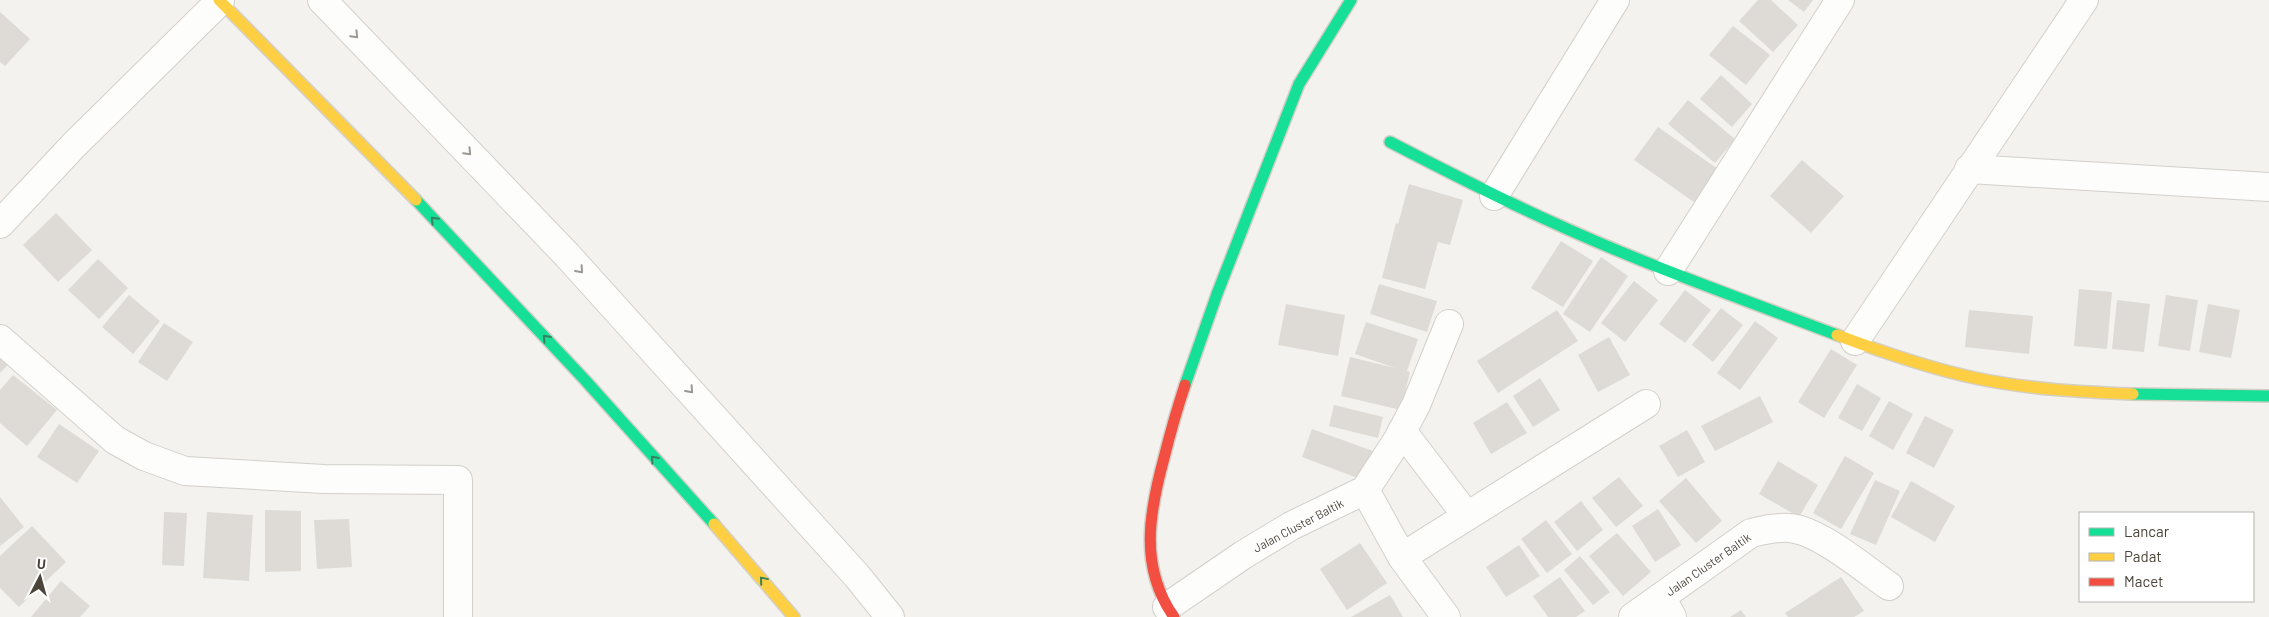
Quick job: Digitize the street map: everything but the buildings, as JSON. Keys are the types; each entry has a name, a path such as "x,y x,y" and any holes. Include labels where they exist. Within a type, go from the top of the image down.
{"street":[{"path":"0,224 74,145 219,0 533,323 794,617"},
{"path":"322,0 567,254 851,568 890,617"},
{"path":"1170,612 1154,572 1148,540 1152,503 1176,411 1217,294 1296,92 1351,0"},
{"path":"1494,196 1615,0"},
{"path":"1668,271 1840,0"},
{"path":"1855,341 2084,0"},
{"path":"1390,142 1494,196 1577,234 1668,271 1917,363 1963,376 2003,383 2080,392 2175,397 2269,396"},
{"path":"1969,169 2269,188"},
{"path":"1446,617 1402,557 1365,490 1416,405 1449,324"},
{"path":"0,340 115,440 144,456 185,471 324,480 458,480 458,617"},
{"path":"1402,557 1646,404"},
{"path":"1402,431 1467,516"},
{"name":"Jalan Cluster Baltik","path":"1170,612 1224,568 1291,526 1365,490"},
{"name":"Jalan Cluster Baltik","path":"1633,617 1666,607 1751,533 1770,528 1791,528 1821,539 1889,586"}],"traffic: fast":[{"path":"1185,385 1217,294 1299,84 1351,0"},
{"path":"1390,142 1492,194 1589,238 1694,281 1837,335"},
{"path":"416,200 585,380 714,524"},
{"path":"2133,394 2269,396"}],"traffic: slow":[{"path":"219,0 416,200"},
{"path":"1837,335 1905,359 1975,378 2014,385 2133,394"},
{"path":"714,524 794,617"}],"traffic: jam":[{"path":"1174,617 1163,598 1156,579 1150,539 1154,499 1185,385"}]}
